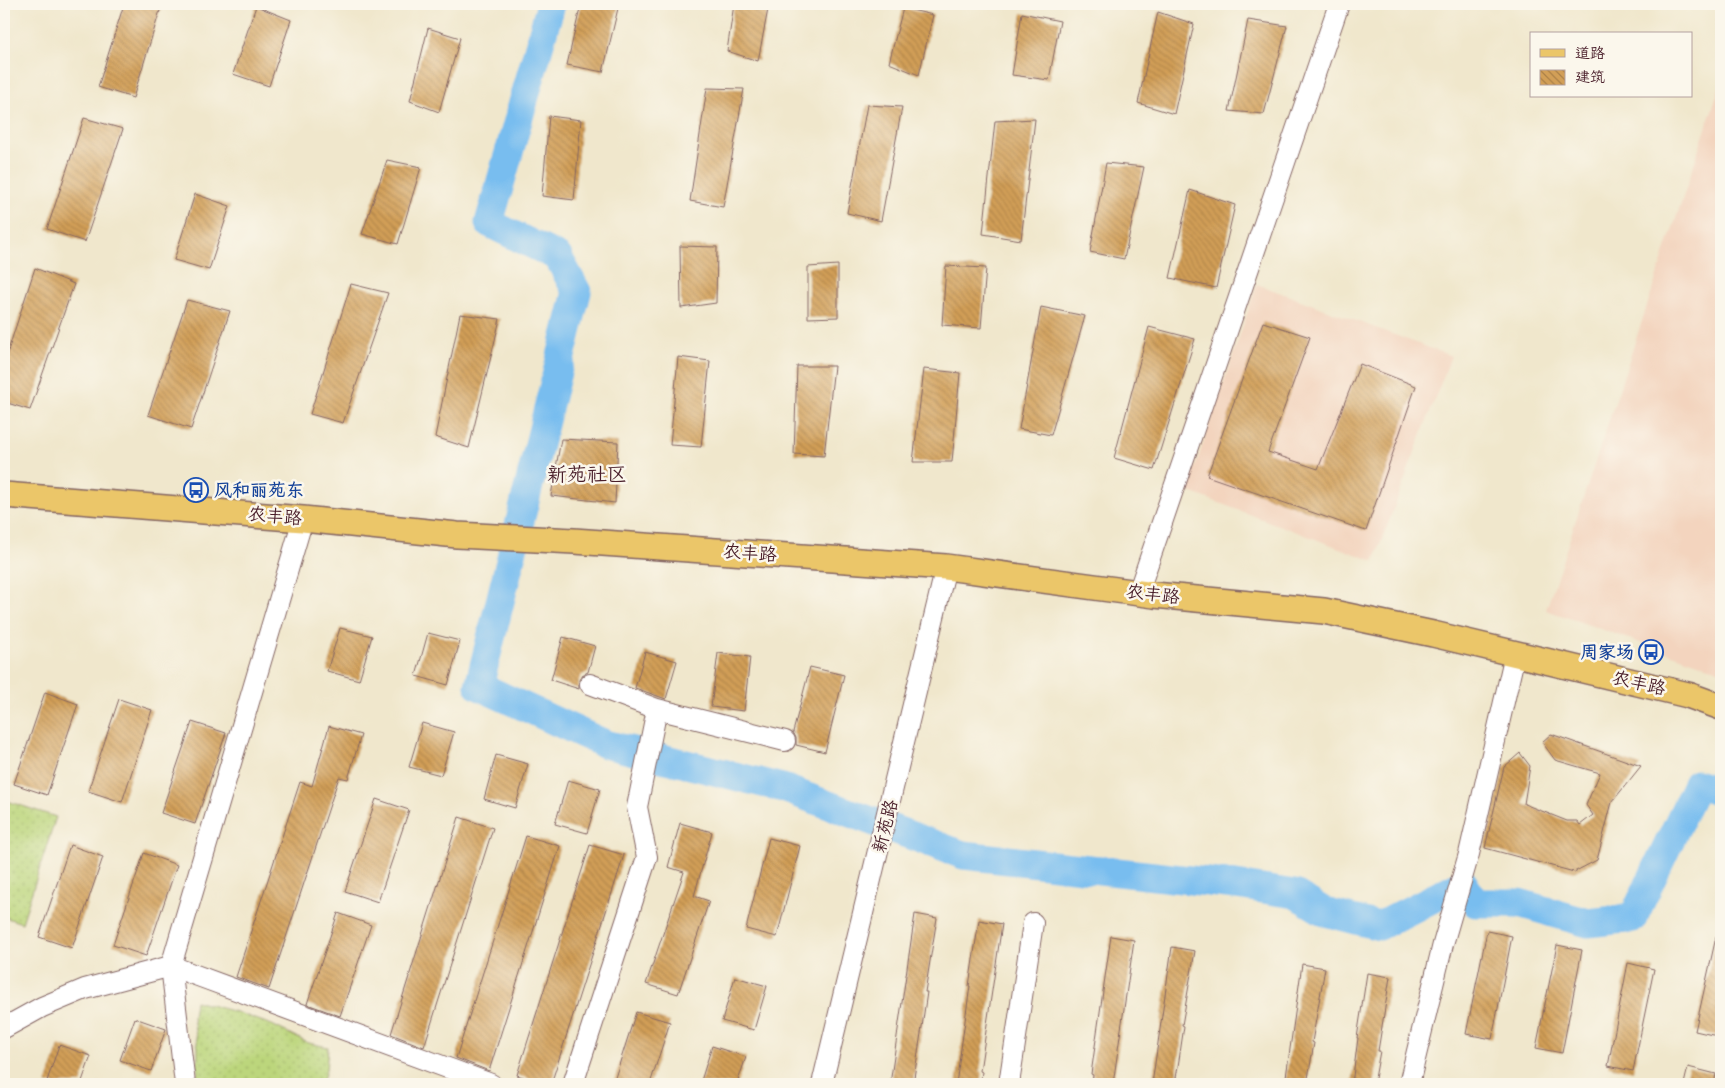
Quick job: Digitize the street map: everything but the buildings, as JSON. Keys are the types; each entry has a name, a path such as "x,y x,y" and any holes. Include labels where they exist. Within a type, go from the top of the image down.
{"main road":[{"name":"农丰路","path":"4,495 303,518 456,535 574,541 946,567 1138,593 1324,611 1688,695 1721,707"}],"street":[{"path":"1138,593 1340,4"},
{"path":"185,1084 171,966 303,518"},
{"name":"新苑路","path":"822,1084 946,567"},
{"path":"1409,1084 1443,944 1469,854 1515,654"},
{"path":"590,684 657,709 785,741"},
{"path":"573,1084 647,857 637,807 657,709"},
{"path":"1009,1084 1033,923"},
{"path":"4,1028 42,1007 84,989 171,966 491,1084"}],"shaded area":[{"path":"1721,83 1721,671 1546,610"},
{"path":"1257,284 1451,356 1374,561 1187,491"}],"green space":[{"path":"4,800 56,817 22,923 4,917"},
{"path":"195,1001 236,1012 272,1025 308,1043 328,1047 326,1070 322,1084 197,1084 198,1048 193,1017"}],"waterway":[{"path":"551,4 489,223 558,257 577,292 479,686 605,744 783,788 963,855 1236,885 1295,894 1325,912 1379,926 1463,883 1476,903 1519,903 1588,923 1633,918 1697,784 1721,793"}],"place":[{"name":"风和丽苑东","path":"196,490"},
{"name":"周家场","path":"1651,652"}],"district":[{"name":"新苑社区","path":"587,474"}]}
